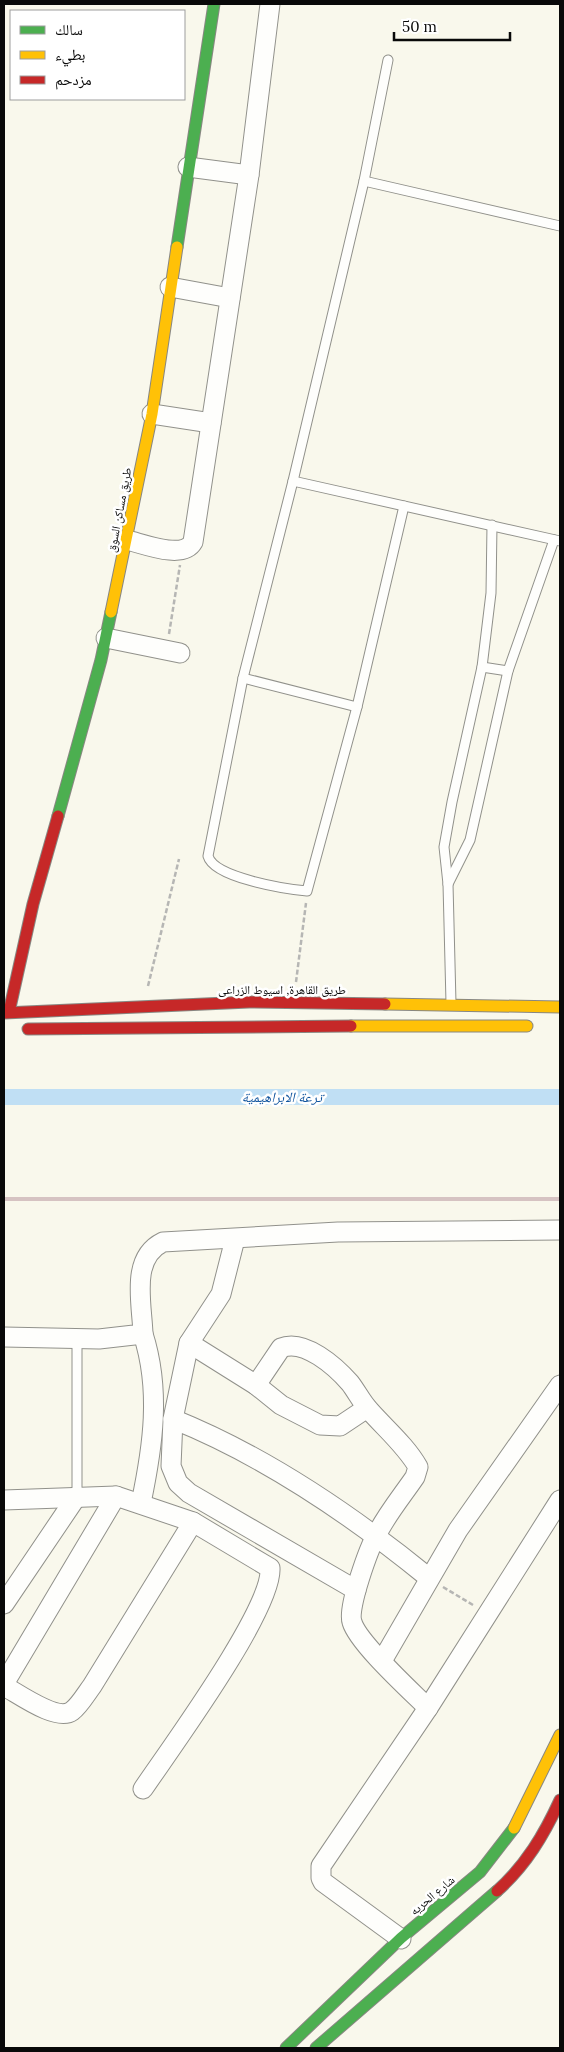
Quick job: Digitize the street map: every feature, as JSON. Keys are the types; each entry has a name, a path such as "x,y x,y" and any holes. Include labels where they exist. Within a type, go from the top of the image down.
{"main road":[{"name":"طريق مساكن السوق","path":"6,1012 32,904 106,638 127,540 152,414 214,4"},
{"name":"طريق القاهرة, اسيوط الزراعى","path":"6,1012 144,1005 293,1002 560,1007"},
{"path":"14,1029 248,1026 541,1026"},
{"name":"شارع الحريه","path":"286,2048 338,2001 401,1938 475,1877 490,1862 514,1827 556,1754 560,1736"},
{"path":"316,2048 514,1876 542,1838 560,1800"}],"street":[{"path":"127,540 182,551 193,542 249,175 270,4"},
{"path":"188,168 249,175"},
{"path":"170,287 230,298"},
{"path":"152,414 211,423"},
{"path":"106,638 173,652"},
{"path":"141,1503 151,1454 155,1404 151,1358 143,1334 141,1275 148,1252 163,1242 338,1232 560,1230"},
{"path":"234,1239 221,1294 189,1343 173,1419 172,1466 178,1483 189,1493 356,1590"},
{"path":"4,1337 77,1340 143,1334"},
{"path":"189,1343 256,1385 282,1405 320,1425 340,1426 367,1408"},
{"path":"256,1385 281,1348 292,1346 305,1350 332,1366 352,1386 367,1408 418,1467 415,1477 376,1535 356,1590 351,1620 357,1633 428,1708"},
{"path":"382,1661 429,1578 477,1502 560,1385"},
{"path":"173,1419 244,1453 376,1535 429,1578"},
{"path":"4,1604 77,1496"},
{"path":"116,1496 4,1685 49,1711 62,1715 72,1711 92,1686 193,1522"},
{"path":"4,1500 116,1496 193,1522 270,1568 269,1585 238,1647 143,1789"},
{"path":"401,1938 323,1882 320,1873 321,1866 428,1708 560,1500"}],"lane":[{"path":"388,60 364,182 293,481 243,678 208,859 220,870 265,884 308,891 357,707 404,506"},
{"path":"364,182 560,226"},
{"path":"293,481 557,540 508,671 476,819 462,860 448,884"},
{"path":"451,1005 448,884 444,864 447,825 482,666 491,593 492,526"},
{"path":"482,666 508,671"},
{"path":"243,678 357,707"},
{"path":"77,1340 77,1496"}],"path":[{"path":"173,652 182,551"},
{"path":"144,1005 179,859"},
{"path":"293,1002 308,891"},
{"path":"429,1578 487,1614"}],"waterway":[{"name":"ترعة الابراهيمية","path":"4,1097 560,1097"}],"railway":[{"path":"4,1199 560,1199"}],"traffic: fast":[{"path":"177,247 214,4"},
{"path":"58,816 101,660 111,612"},
{"path":"286,2048 401,1938 480,1872 514,1828"},
{"path":"316,2048 497,1891"}],"traffic: slow":[{"path":"111,612 152,414 177,247"},
{"path":"385,1004 560,1007"},
{"path":"351,1026 527,1026"},
{"path":"514,1828 560,1735"}],"traffic: jam":[{"path":"9,1012 33,904 58,816"},
{"path":"4,1013 249,1002 385,1004"},
{"path":"28,1029 351,1026"},
{"path":"497,1891 517,1871 533,1849 560,1800"}]}
